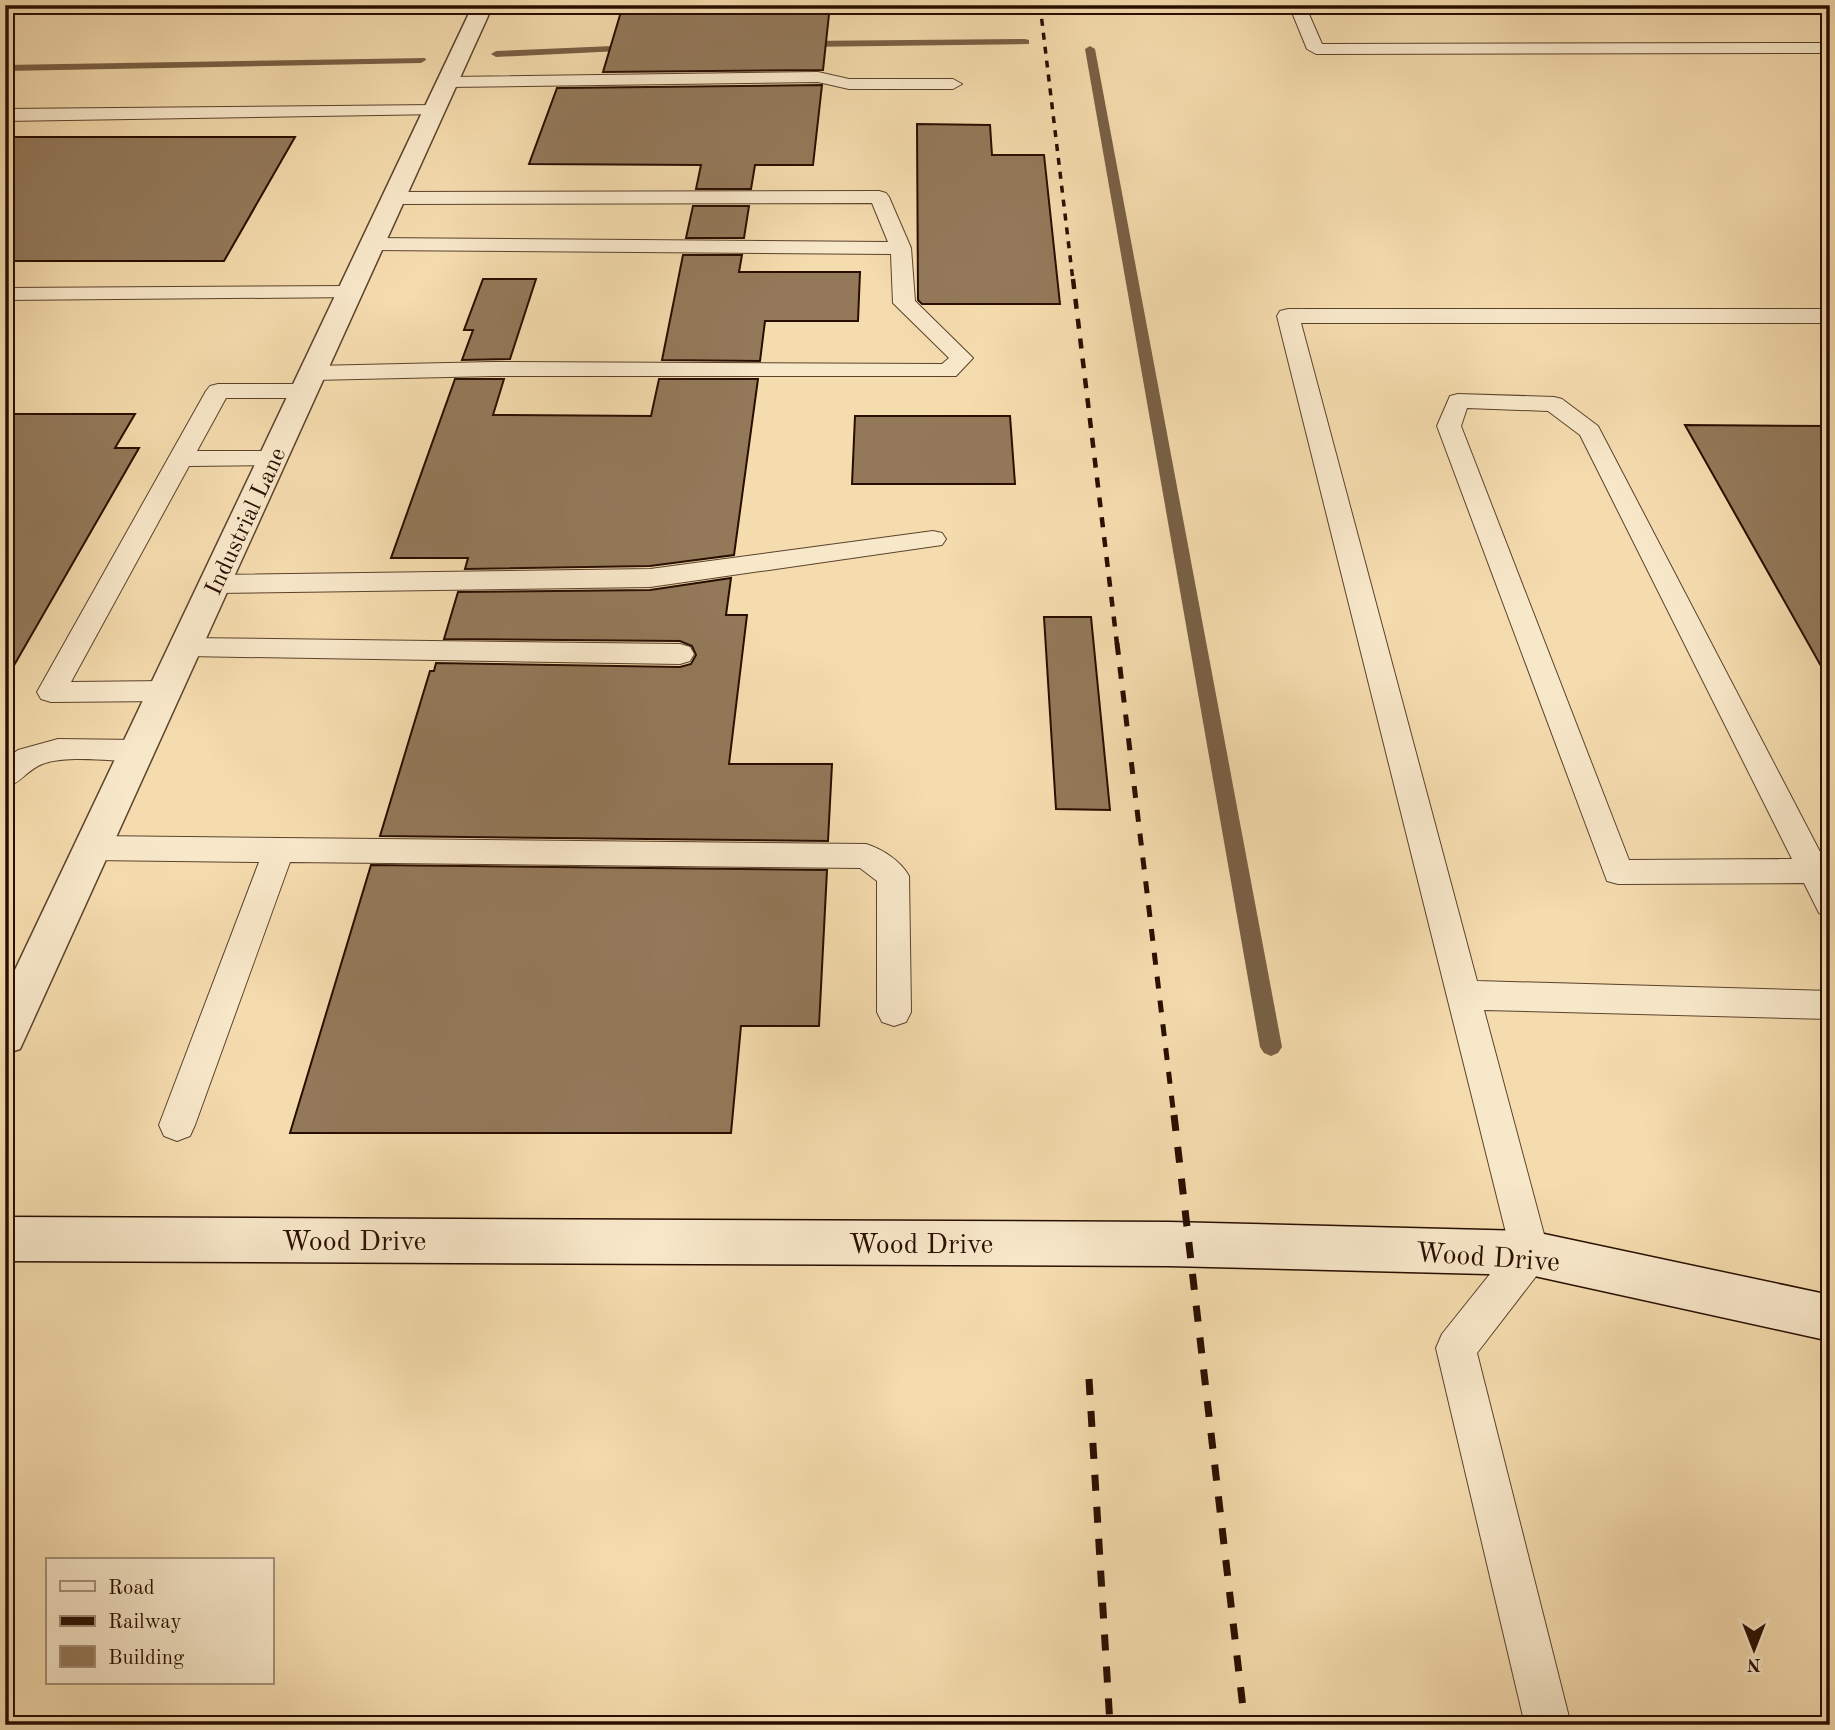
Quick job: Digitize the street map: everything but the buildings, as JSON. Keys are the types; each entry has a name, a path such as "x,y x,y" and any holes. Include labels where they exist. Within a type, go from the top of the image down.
{"street":[{"name":"Industrial Lane","path":"5,1036 483,5"},
{"name":"Wood Drive","path":"5,1239 1155,1244 1530,1253 1830,1318"}],"lane":[{"path":"1297,5 1316,49 1830,48"},
{"path":"448,82 818,77 849,84 953,84"},
{"path":"5,115 435,110"},
{"path":"166,691 51,692 218,391 493,369 948,371 962,358 904,303 901,248 878,197 394,198"},
{"path":"373,244 534,243 901,248"},
{"path":"5,295 351,292"},
{"path":"1548,1725 1456,1348 1530,1253 1466,995 1288,316 1830,316"},
{"path":"1814,870 1618,872 1449,426 1458,401 1554,404 1590,430 1814,870 1830,904"},
{"path":"179,459 274,458"},
{"path":"215,584 650,578 933,539"},
{"path":"186,647 680,654"},
{"path":"5,777 29,758 58,750 138,751"},
{"path":"92,848 866,856 893,876 894,1012"},
{"path":"177,1125 279,850"},
{"path":"1466,995 1830,1005"}],"waterway":[{"path":"802,44 1025,42"},
{"path":"496,54 636,48"},
{"path":"1090,49 1271,1047"},
{"path":"5,68 421,60"}],"railway":[{"path":"1040,5 1073,281"},
{"path":"1073,279 1117,644"},
{"path":"1117,643 1174,1117"},
{"path":"1174,1115 1245,1725"},
{"path":"1089,1379 1110,1725"}]}
